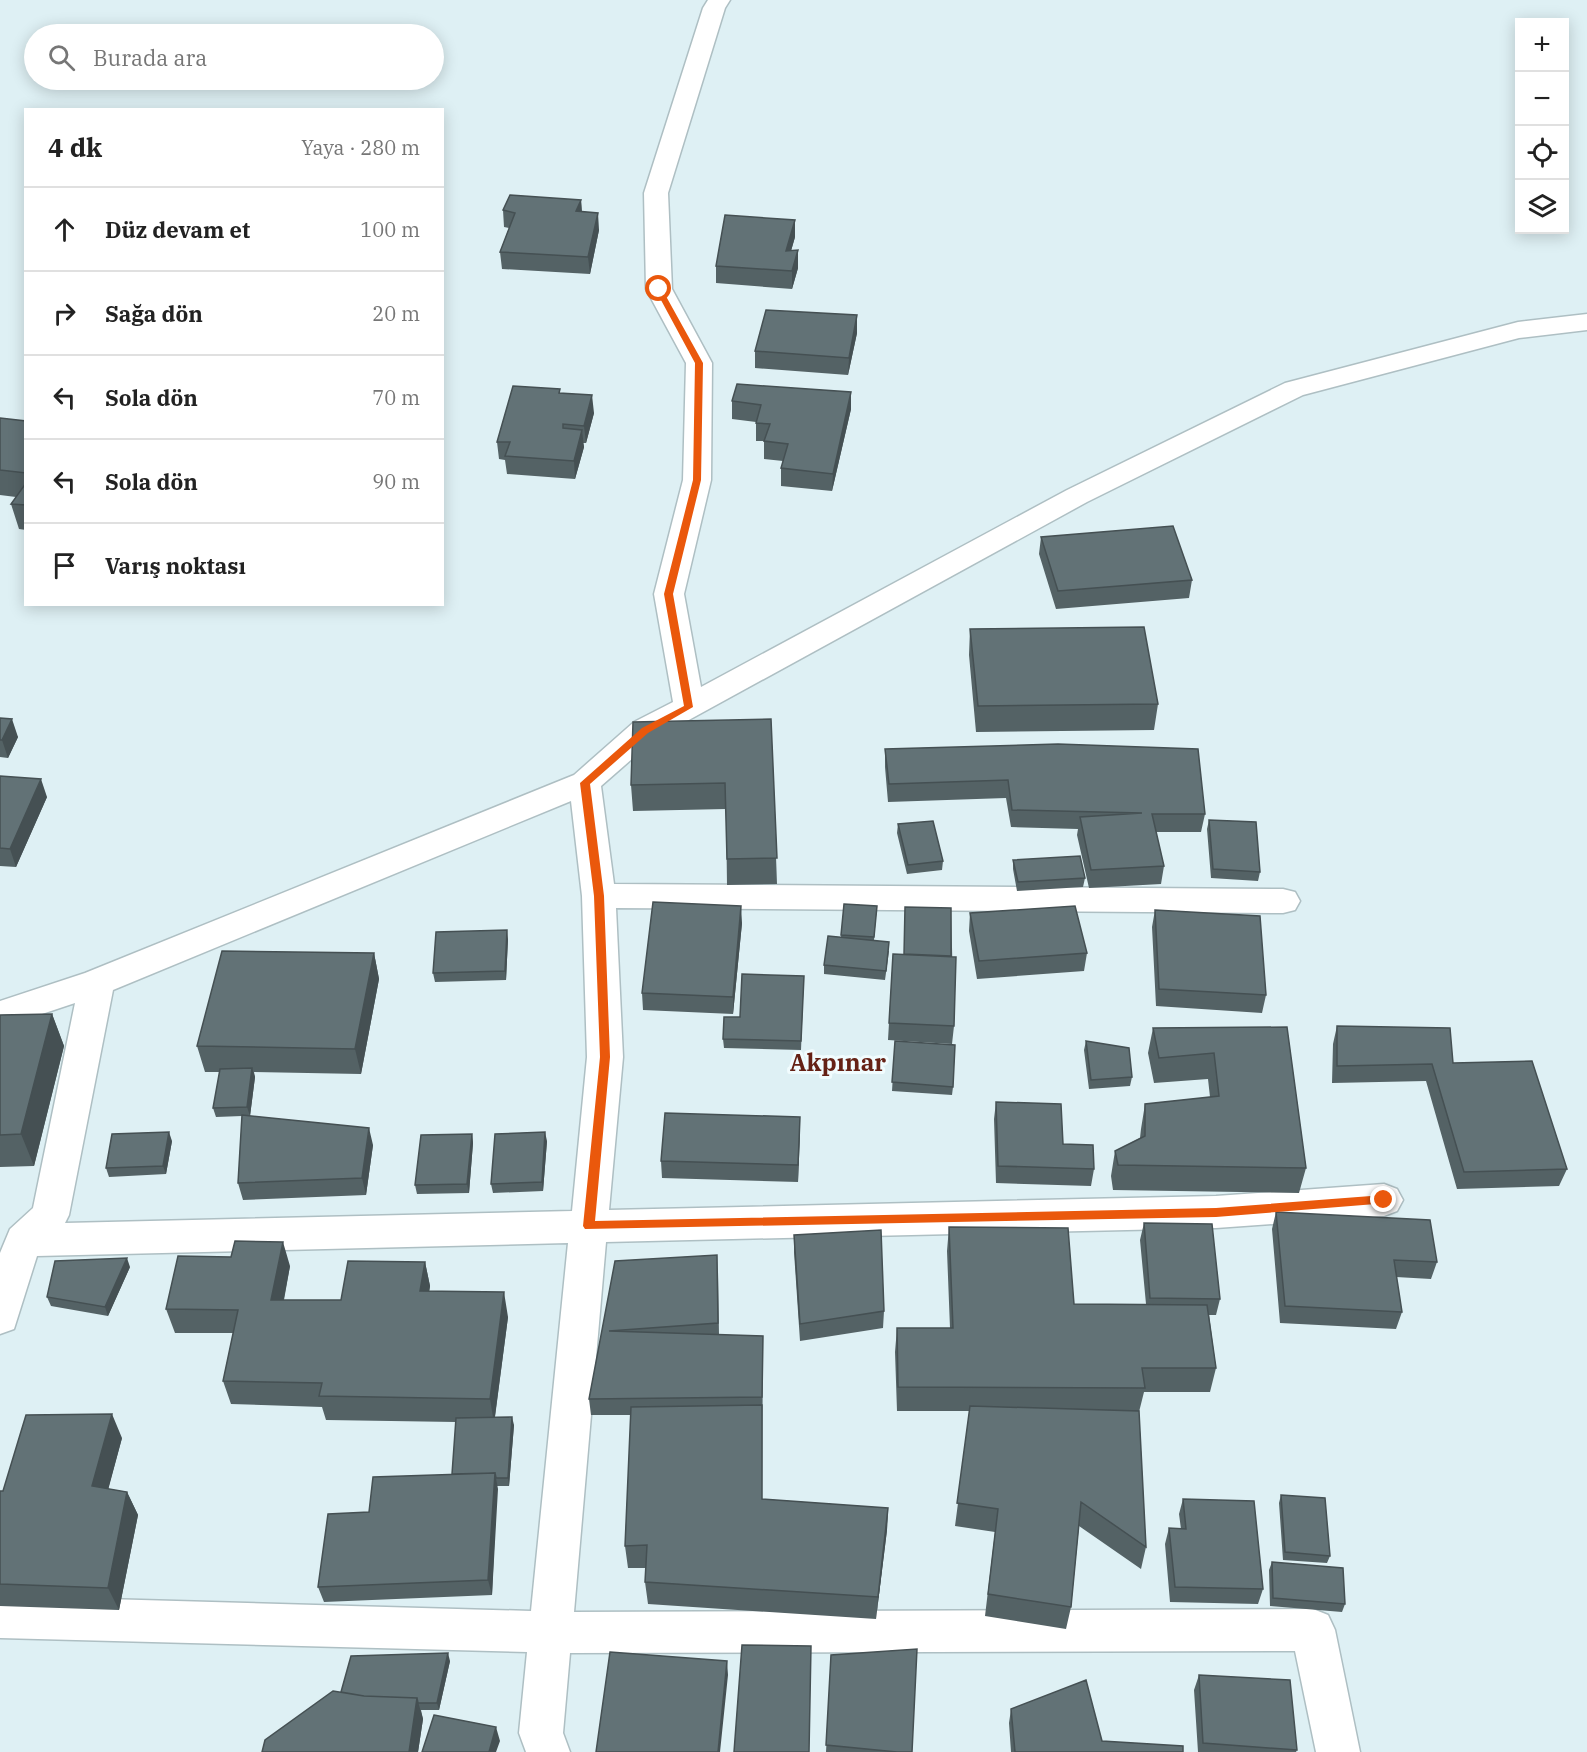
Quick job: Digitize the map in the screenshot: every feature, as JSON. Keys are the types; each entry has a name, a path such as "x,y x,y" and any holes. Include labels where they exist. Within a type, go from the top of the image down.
{"street":[{"path":"688,707 669,594 697,480 699,363 659,289 656,193 714,8 719,0"},
{"path":"0,1015 97,981 585,783 645,730 1077,496 1294,389 1518,330 1587,322"},
{"path":"548,1752 541,1733 605,1057 599,896 585,783"},
{"path":"599,896 1283,902"},
{"path":"0,1317 23,1240 50,1215 97,981"},
{"path":"23,1240 1216,1212 1384,1200"},
{"path":"0,1617 618,1634 1314,1630 1338,1752"}],"building":[{"path":"510,195 581,200 576,211 598,213 588,257 500,252 515,213 503,210"},
{"path":"725,215 795,220 786,251 798,250 792,271 716,266"},
{"path":"766,310 857,315 849,358 755,351"},
{"path":"737,384 851,392 833,474 781,468 788,444 764,441 770,424 756,423 761,405 732,401"},
{"path":"513,386 560,389 559,393 592,395 584,426 563,424 563,428 582,430 574,461 505,456 510,442 497,442"},
{"path":"0,418 24,421 24,473 0,470"},
{"path":"24,486 24,505 11,504"},
{"path":"1173,526 1192,580 1058,591 1041,537"},
{"path":"1144,627 1158,704 978,706 970,629"},
{"path":"0,718 12,719 2,740 0,740"},
{"path":"771,719 777,858 727,859 725,783 631,785 633,722"},
{"path":"1058,744 1198,749 1205,814 1152,814 1164,866 1091,870 1080,817 1142,813 1012,810 1008,780 889,784 885,749"},
{"path":"0,776 41,779 10,849 0,848"},
{"path":"1209,820 1256,822 1260,872 1213,869"},
{"path":"933,821 943,861 908,865 898,824"},
{"path":"1080,856 1085,878 1018,882 1013,860"},
{"path":"653,902 741,906 733,997 642,993"},
{"path":"844,904 877,906 874,937 841,935"},
{"path":"1075,906 1087,953 979,961 970,913"},
{"path":"905,907 951,908 951,956 904,954"},
{"path":"1155,910 1260,916 1266,995 1159,989"},
{"path":"507,930 505,971 433,973 436,932"},
{"path":"828,936 889,942 886,971 824,965"},
{"path":"222,951 374,953 355,1049 197,1046"},
{"path":"893,954 956,957 954,1026 889,1023"},
{"path":"742,974 804,976 801,1041 723,1039 724,1017 740,1017"},
{"path":"52,1014 21,1134 0,1135 0,1015"},
{"path":"1337,1026 1450,1028 1453,1063 1532,1061 1567,1169 1464,1172 1432,1064 1337,1066"},
{"path":"1287,1027 1306,1168 1118,1165 1115,1151 1145,1136 1145,1104 1219,1096 1214,1053 1159,1058 1153,1028"},
{"path":"895,1041 955,1045 953,1087 892,1082"},
{"path":"1086,1041 1129,1048 1132,1077 1091,1080"},
{"path":"252,1068 247,1107 213,1108 220,1069"},
{"path":"996,1102 1061,1104 1063,1144 1093,1145 1094,1169 998,1166"},
{"path":"665,1113 800,1117 798,1165 661,1161"},
{"path":"242,1115 369,1128 362,1178 238,1183"},
{"path":"169,1132 163,1166 106,1168 112,1134"},
{"path":"545,1132 542,1182 491,1184 495,1134"},
{"path":"472,1134 467,1184 415,1185 421,1135"},
{"path":"1276,1212 1430,1220 1437,1262 1394,1260 1402,1312 1285,1306"},
{"path":"1144,1223 1212,1224 1220,1299 1150,1298"},
{"path":"949,1227 1068,1228 1074,1304 1207,1305 1216,1368 1142,1368 1145,1388 898,1387 897,1328 953,1328"},
{"path":"881,1230 884,1311 800,1324 794,1235"},
{"path":"235,1241 283,1242 271,1300 341,1300 348,1261 425,1262 420,1291 504,1292 490,1399 319,1396 322,1383 223,1381 238,1310 166,1309 178,1256 231,1257"},
{"path":"717,1255 718,1323 609,1331 763,1336 762,1397 589,1399 615,1261"},
{"path":"127,1258 105,1307 47,1297 55,1261"},
{"path":"762,1405 762,1499 888,1508 878,1597 645,1582 647,1545 625,1546 631,1407"},
{"path":"970,1406 1139,1411 1146,1547 1081,1502 1071,1607 988,1594 998,1509 957,1503"},
{"path":"112,1414 92,1486 127,1492 108,1588 0,1584 0,1491 3,1491 26,1415"},
{"path":"512,1417 508,1478 496,1478 495,1473 452,1474 456,1418"},
{"path":"495,1473 488,1580 318,1587 328,1514 369,1512 373,1477"},
{"path":"1281,1495 1325,1498 1330,1556 1285,1552"},
{"path":"1183,1499 1254,1501 1263,1589 1175,1587 1169,1528 1186,1529"},
{"path":"1272,1562 1343,1568 1345,1604 1273,1598"},
{"path":"742,1645 811,1646 809,1752 734,1752"},
{"path":"917,1649 912,1752 826,1745 831,1655"},
{"path":"610,1652 727,1661 718,1752 596,1752"},
{"path":"448,1653 437,1703 418,1703 417,1698 364,1696 341,1692 351,1656"},
{"path":"1199,1675 1290,1680 1297,1750 1203,1743"},
{"path":"1086,1680 1102,1741 1183,1746 1183,1752 1015,1752 1011,1709"},
{"path":"333,1691 364,1696 417,1698 409,1752 262,1752 265,1740"},
{"path":"434,1715 496,1727 489,1752 422,1752"}],"district":[{"name":"Akpınar","path":"838,1063"}],"route":[{"path":"659,289 699,363 697,480 669,594 688,707 645,730 585,783 599,896 605,1057 589,1226 1216,1212 1384,1200"}]}
